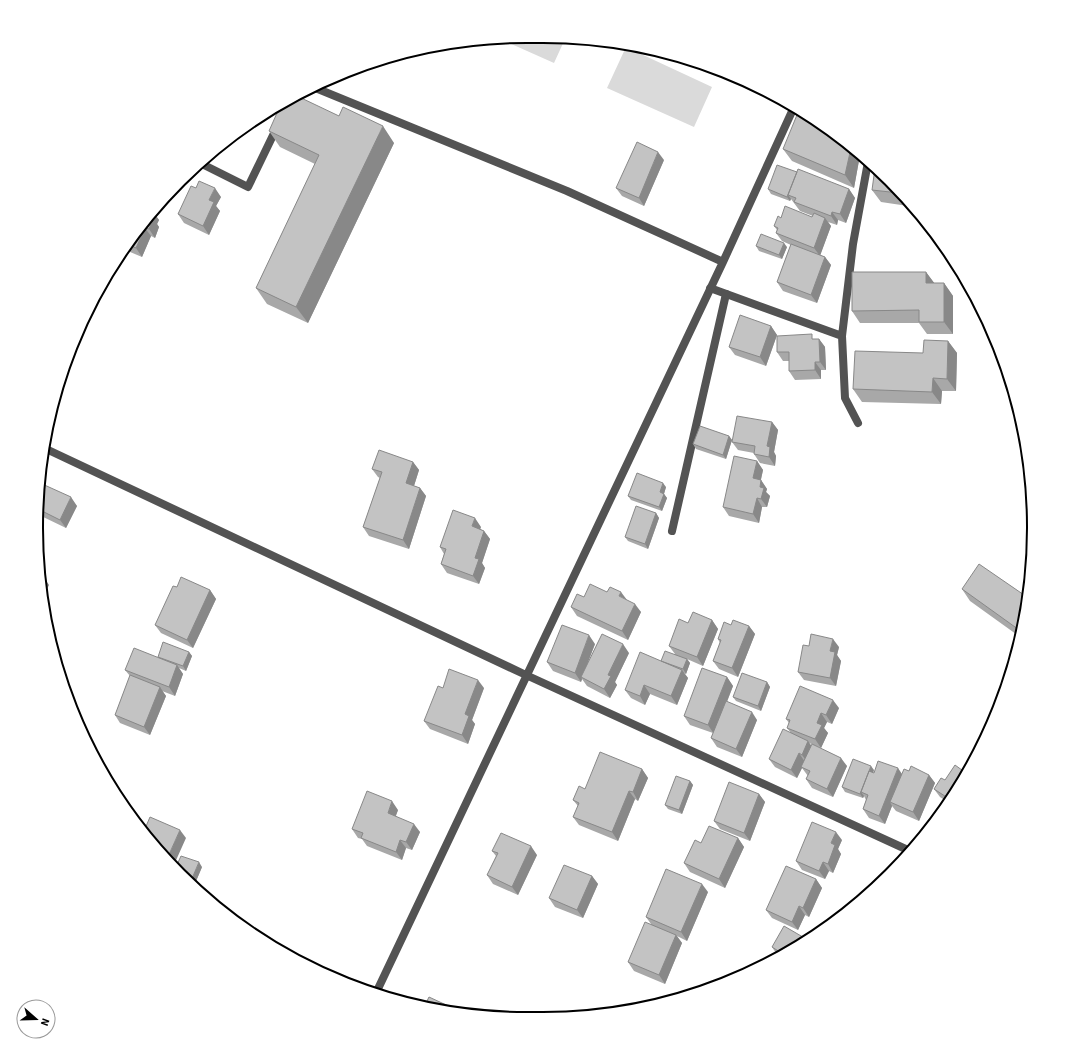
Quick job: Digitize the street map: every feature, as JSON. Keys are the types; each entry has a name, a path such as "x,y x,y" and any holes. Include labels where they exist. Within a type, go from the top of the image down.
{"street":[{"path":"320,90 567,191 722,262"},
{"path":"378,988 710,288 792,112"},
{"path":"205,166 248,187 282,119"},
{"path":"858,423 844,398 842,336 853,244 867,168"},
{"path":"710,288 842,336"},
{"path":"672,531 726,294"},
{"path":"49,450 526,675 905,849"}],"shaded area":[{"path":"510,44 563,44 554,63"},
{"path":"625,50 637,52 712,87 694,127 607,88"}],"building":[{"path":"303,99 339,116 343,107 383,126 296,307 256,288 319,155 269,131 277,113"},
{"path":"797,115 850,153 845,175 783,149"},
{"path":"637,142 658,152 639,198 616,188"},
{"path":"777,165 797,172 787,197 768,189"},
{"path":"798,169 849,189 840,214 832,212 831,216 794,202 796,198 788,195"},
{"path":"874,175 892,192 872,190"},
{"path":"199,181 215,188 209,200 214,202 203,226 178,214 191,186 196,188"},
{"path":"785,206 812,217 814,213 825,218 814,248 776,233 778,228 774,226 778,216 781,218"},
{"path":"142,234 136,248 133,247"},
{"path":"761,234 784,243 779,255 756,246"},
{"path":"791,244 825,257 811,295 777,282"},
{"path":"852,272 926,272 926,283 944,283 944,322 919,322 919,310 852,311"},
{"path":"740,315 771,326 760,357 729,347"},
{"path":"812,334 812,339 819,339 820,362 815,362 815,370 789,371 789,352 777,352 777,336"},
{"path":"924,340 948,341 947,379 933,378 932,392 853,389 855,351 923,353"},
{"path":"737,416 772,422 767,446 770,447 769,457 754,454 755,446 732,442"},
{"path":"700,426 729,436 723,455 693,444"},
{"path":"379,450 413,462 406,483 420,488 403,540 363,527 382,472 372,469"},
{"path":"734,456 757,461 753,478 761,480 760,487 764,488 761,499 757,498 753,514 723,507"},
{"path":"637,473 663,483 660,492 664,494 659,507 628,496"},
{"path":"45,485 71,497 60,520 44,512"},
{"path":"636,506 656,513 645,544 625,537"},
{"path":"453,510 475,518 472,526 484,531 475,558 479,559 473,576 441,564 446,549 440,547"},
{"path":"979,564 1023,594 1016,628 962,589"},
{"path":"181,577 210,590 187,640 155,625 173,586 177,587"},
{"path":"590,584 607,592 610,587 621,592 619,596 635,604 622,631 571,607 577,594 584,597"},
{"path":"693,612 712,620 697,657 669,646 679,619 688,623"},
{"path":"733,620 749,626 732,668 713,661 721,640 718,639 724,622 731,625"},
{"path":"562,625 589,635 575,673 547,662"},
{"path":"602,634 623,644 608,675 611,676 604,689 581,677"},
{"path":"811,634 833,639 830,651 835,652 830,678 798,672 803,645 809,646"},
{"path":"163,642 189,652 183,666 158,657"},
{"path":"134,648 177,665 169,687 125,670"},
{"path":"665,651 687,659 683,669 661,661"},
{"path":"640,652 682,670 671,696 644,685 640,696 625,690"},
{"path":"702,668 727,677 708,725 684,716"},
{"path":"449,669 478,680 465,714 469,716 462,735 424,721 438,686 443,688"},
{"path":"742,673 767,682 758,706 733,697"},
{"path":"130,675 160,687 144,727 115,715"},
{"path":"800,686 833,700 826,715 821,713 817,723 822,725 815,739 787,728 790,720 786,719"},
{"path":"726,701 752,712 736,749 711,738"},
{"path":"783,729 808,741 802,755 799,753 791,770 769,759"},
{"path":"812,744 841,758 827,789 806,779 810,771 801,767"},
{"path":"600,752 642,769 633,792 629,791 612,832 573,817 579,803 573,800 579,786 585,789"},
{"path":"853,759 871,766 860,794 842,787"},
{"path":"878,761 898,768 879,816 863,809 868,795 861,792 869,771 874,773"},
{"path":"955,765 962,770 945,796 934,789 941,778 945,780"},
{"path":"911,766 929,775 913,812 890,802 904,769 909,771"},
{"path":"676,776 690,781 679,810 665,805"},
{"path":"729,782 759,794 744,833 714,821"},
{"path":"367,791 392,801 388,813 414,824 406,842 400,840 396,852 361,838 363,833 352,829"},
{"path":"150,817 180,830 169,854 163,847 146,826"},
{"path":"812,822 836,832 831,843 835,845 828,864 823,862 819,871 796,861"},
{"path":"709,826 738,838 719,879 684,863 695,840 701,843"},
{"path":"501,833 531,846 512,887 487,875 498,853 492,851"},
{"path":"181,856 199,862 193,877 178,863"},
{"path":"564,865 592,876 577,910 549,898"},
{"path":"786,866 816,879 803,908 799,906 792,922 766,910"},
{"path":"666,869 702,884 681,932 646,917"},
{"path":"645,922 676,935 659,975 628,962"},
{"path":"784,926 802,936 778,951 772,947"},
{"path":"429,997 447,1005 433,1003 427,1001"}]}
